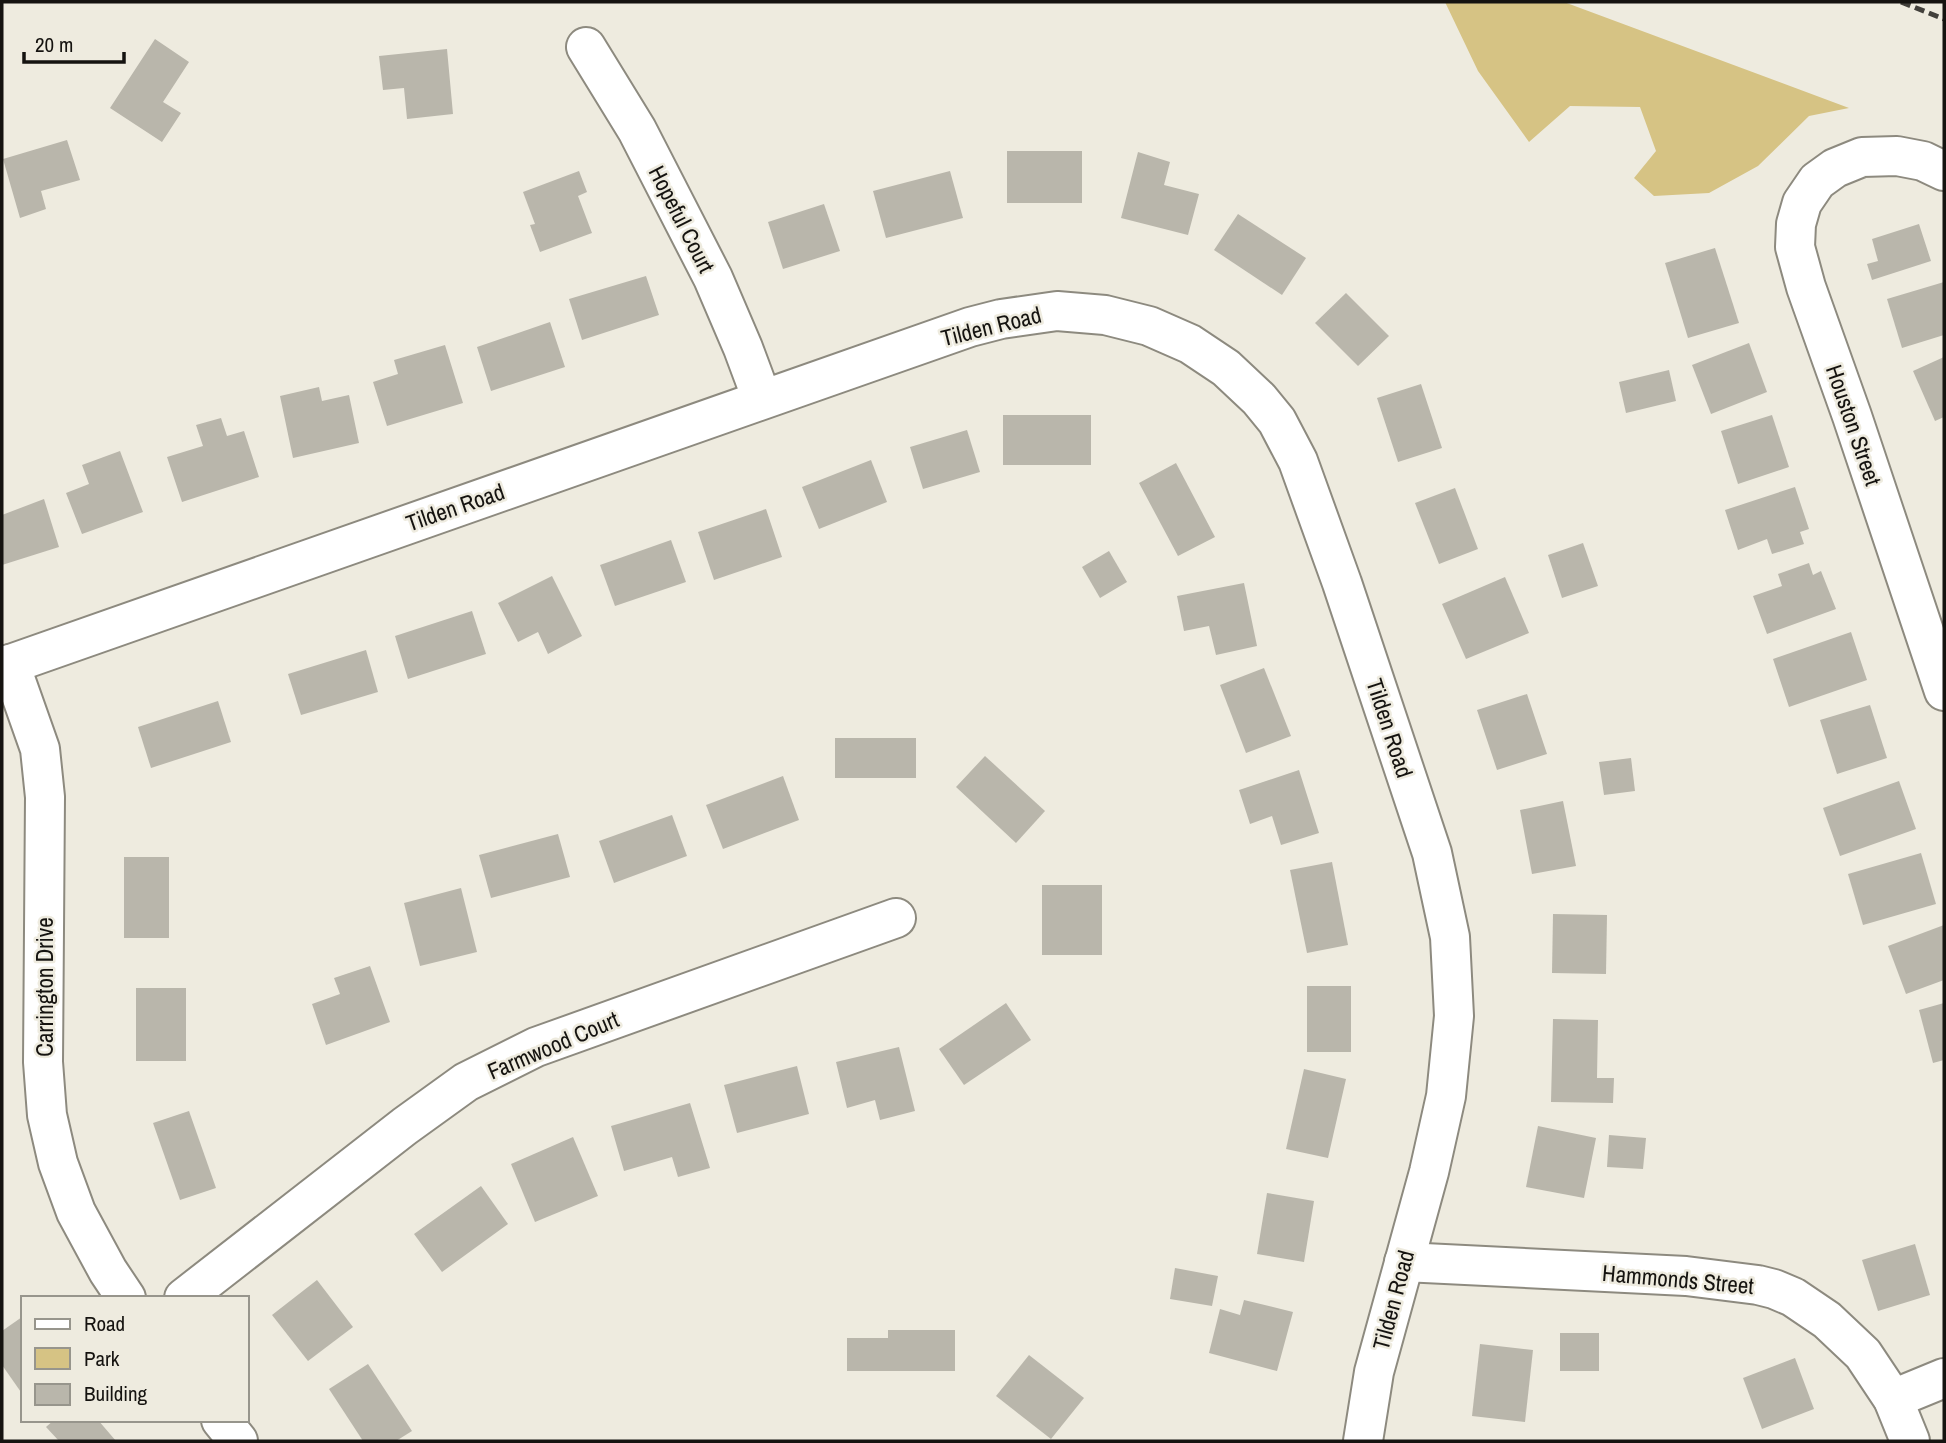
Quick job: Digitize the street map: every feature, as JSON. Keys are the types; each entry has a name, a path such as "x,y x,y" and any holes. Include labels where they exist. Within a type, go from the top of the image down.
{"street":[{"name":"Hopeful Court","path":"586,47 637,130 713,278 762,399"},
{"name":"Houston Street","path":"1944,171 1923,161 1897,156 1863,158 1835,167 1817,181 1802,203 1796,224 1795,247 1806,287 1944,691"},
{"name":"Tilden Road","path":"6,666 970,327 1001,319 1057,311 1105,315 1149,326 1190,344 1226,368 1259,399 1277,421 1298,461 1347,596 1432,853 1450,937 1454,1016 1446,1096 1429,1172 1374,1372 1363,1441"},
{"name":"Carrington Drive","path":"6,666 40,750 45,797 43,1062 47,1115 58,1163 76,1212 125,1296"},
{"name":"Farmwood Court","path":"187,1296 405,1126 467,1082 536,1047 896,918"},
{"name":"Hammonds Street","path":"1404,1262 1686,1276 1774,1289 1794,1297 1827,1320 1863,1354 1893,1399 1910,1441"},
{"path":"1893,1399 1944,1378"},
{"path":"223,1422 237,1441"}],"green space":[{"path":"1445,2 1564,2 1849,108 1809,116 1758,166 1709,193 1654,196 1634,178 1656,151 1640,107 1570,106 1529,142 1478,71"}],"building":[{"path":"155,39 189,62 163,102 181,113 162,142 110,108"},
{"path":"447,49 453,114 407,119 404,88 383,90 379,56"},
{"path":"67,140 80,180 41,191 46,209 20,218 3,159"},
{"path":"1007,151 1082,151 1082,203 1007,203"},
{"path":"1138,152 1170,162 1164,185 1199,194 1188,235 1121,218"},
{"path":"579,171 587,192 578,196 592,233 540,252 530,225 535,224 523,192"},
{"path":"950,171 963,218 886,238 873,191"},
{"path":"824,204 840,251 783,269 768,222"},
{"path":"1238,214 1306,258 1282,295 1214,250"},
{"path":"1919,224 1931,261 1872,280 1867,264 1878,261 1872,239"},
{"path":"1715,248 1739,323 1688,338 1665,263"},
{"path":"646,276 659,315 582,340 569,299"},
{"path":"1944,282 1944,335 1902,348 1887,299"},
{"path":"1346,293 1389,336 1358,366 1315,323"},
{"path":"550,322 565,367 491,391 477,347"},
{"path":"1749,343 1767,392 1711,414 1692,365"},
{"path":"445,345 463,403 387,426 373,382 398,374 394,360"},
{"path":"1944,357 1944,417 1935,421 1913,371"},
{"path":"1669,370 1676,401 1626,413 1619,382"},
{"path":"1421,384 1442,448 1398,462 1377,398"},
{"path":"319,387 322,401 349,395 359,443 293,458 280,396"},
{"path":"1003,415 1091,415 1091,465 1003,465"},
{"path":"1772,415 1789,467 1738,484 1721,431"},
{"path":"221,418 227,436 244,431 259,477 182,502 167,457 203,446 196,425"},
{"path":"967,430 980,472 923,489 910,447"},
{"path":"120,451 143,512 82,534 66,493 89,484 82,465"},
{"path":"871,460 887,502 819,529 802,487"},
{"path":"1176,463 1215,537 1178,556 1139,483"},
{"path":"1795,487 1809,529 1800,532 1804,544 1772,554 1767,539 1738,550 1725,510"},
{"path":"1455,488 1478,549 1439,564 1415,503"},
{"path":"44,499 59,547 2,565 2,515"},
{"path":"766,509 782,557 714,580 698,532"},
{"path":"671,540 686,582 615,606 600,565"},
{"path":"1583,543 1598,586 1562,598 1548,555"},
{"path":"1109,551 1127,582 1100,598 1082,567"},
{"path":"1809,563 1813,575 1821,571 1836,609 1767,634 1753,596 1782,586 1778,574"},
{"path":"552,576 582,636 548,654 538,632 518,642 498,603"},
{"path":"1505,577 1529,633 1466,659 1442,604"},
{"path":"1244,583 1257,646 1216,655 1209,626 1184,631 1177,596"},
{"path":"472,611 486,654 408,679 395,636"},
{"path":"1851,632 1867,680 1789,707 1773,659"},
{"path":"366,650 378,692 301,715 288,674"},
{"path":"1264,668 1291,736 1246,753 1220,685"},
{"path":"1527,694 1547,754 1497,770 1477,710"},
{"path":"218,701 231,742 151,768 138,727"},
{"path":"1870,705 1887,758 1837,774 1820,720"},
{"path":"835,738 916,738 916,778 835,778"},
{"path":"985,756 1045,811 1016,843 956,787"},
{"path":"1631,758 1635,791 1604,795 1599,762"},
{"path":"1299,770 1319,833 1281,845 1272,816 1250,824 1239,790"},
{"path":"783,776 799,820 723,849 706,805"},
{"path":"1899,781 1916,829 1840,856 1823,808"},
{"path":"1563,801 1576,866 1532,874 1520,810"},
{"path":"672,815 687,856 614,883 599,841"},
{"path":"558,834 570,877 491,898 479,855"},
{"path":"1921,853 1936,904 1863,925 1848,874"},
{"path":"124,857 169,857 169,938 124,938"},
{"path":"1332,862 1348,945 1307,953 1290,870"},
{"path":"1042,885 1102,885 1102,955 1042,955"},
{"path":"461,888 477,952 420,966 404,903"},
{"path":"1553,914 1607,915 1606,974 1552,973"},
{"path":"1944,925 1944,980 1906,994 1888,946"},
{"path":"370,966 390,1022 326,1045 312,1004 340,994 334,978"},
{"path":"1307,986 1351,986 1351,1052 1307,1052"},
{"path":"136,988 186,988 186,1061 136,1061"},
{"path":"1006,1003 1031,1040 964,1085 939,1049"},
{"path":"1944,1003 1944,1060 1933,1063 1919,1010"},
{"path":"1553,1019 1598,1020 1597,1078 1614,1078 1613,1103 1551,1102"},
{"path":"899,1047 915,1111 880,1120 875,1100 847,1108 836,1062"},
{"path":"797,1066 809,1114 737,1133 724,1085"},
{"path":"1304,1069 1346,1079 1328,1158 1286,1149"},
{"path":"690,1103 710,1168 678,1177 672,1157 624,1171 611,1126"},
{"path":"189,1111 216,1188 180,1200 153,1123"},
{"path":"1538,1126 1596,1138 1584,1198 1526,1187"},
{"path":"1609,1135 1646,1138 1643,1169 1607,1167"},
{"path":"573,1137 598,1196 535,1222 511,1164"},
{"path":"481,1186 508,1224 442,1272 414,1234"},
{"path":"1267,1193 1314,1201 1304,1262 1257,1254"},
{"path":"1915,1244 1930,1295 1878,1311 1862,1260"},
{"path":"1175,1268 1218,1276 1212,1306 1170,1299"},
{"path":"317,1280 353,1327 308,1361 272,1315"},
{"path":"1244,1300 1293,1312 1277,1371 1209,1353 1220,1309 1240,1315"},
{"path":"21,1318 21,1392 2,1365 2,1331"},
{"path":"888,1330 955,1330 955,1371 847,1371 847,1338 888,1338"},
{"path":"1560,1333 1599,1333 1599,1371 1560,1371"},
{"path":"1480,1344 1533,1350 1525,1422 1472,1416"},
{"path":"1029,1355 1084,1398 1051,1439 996,1396"},
{"path":"1795,1358 1814,1409 1762,1429 1743,1378"},
{"path":"368,1364 412,1431 396,1441 363,1441 329,1389"},
{"path":"52,1422 100,1422 116,1441 59,1441 46,1427"}],"railway":[{"path":"1901,2 1944,19"}]}
